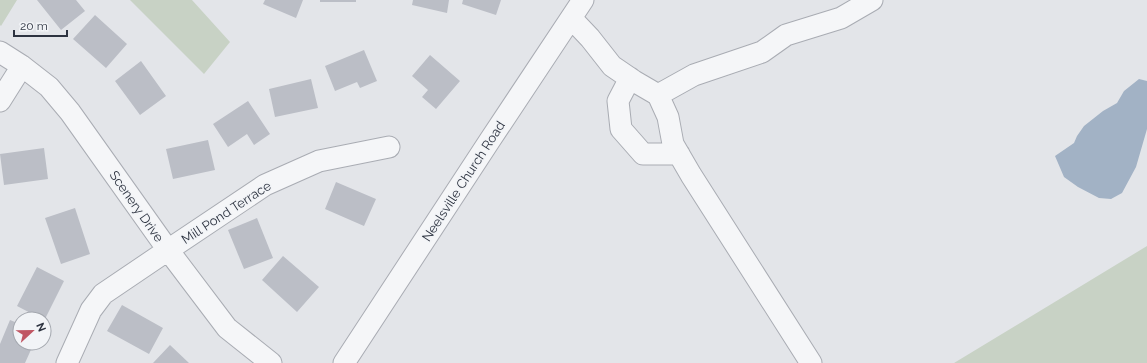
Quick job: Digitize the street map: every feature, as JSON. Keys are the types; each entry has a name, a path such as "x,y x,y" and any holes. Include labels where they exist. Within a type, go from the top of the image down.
{"street":[{"name":"Neelsville Church Road","path":"344,363 584,0"},
{"path":"658,95 694,75 762,52 786,35 840,18 872,0"},
{"path":"571,18 590,38 612,66 658,95 668,117 673,144 695,181 812,363"},
{"name":"Scenery Drive","path":"0,52 22,66 49,87 70,112 168,250 227,328 271,363"},
{"path":"0,101 22,66"},
{"path":"630,78 618,101 621,128 643,154 679,154"},
{"name":"Mill Pond Terrace","path":"67,363 91,310 102,294 265,185 319,161 389,147"}],"shaded area":[{"path":"0,0 17,0 1,26 0,25"},
{"path":"130,0 192,0 230,42 204,74"},
{"path":"1147,246 1147,363 954,363"}],"water":[{"path":"1139,79 1147,81 1147,129 1136,167 1122,193 1111,199 1099,198 1078,187 1064,177 1055,156 1074,143 1084,126 1103,111 1117,103 1124,91"}],"building":[{"path":"37,0 76,0 85,11 61,30"},
{"path":"265,0 303,0 296,18 263,4"},
{"path":"320,0 356,0 356,2 320,2"},
{"path":"413,0 449,0 447,13 412,5"},
{"path":"463,0 501,0 496,15 462,4"},
{"path":"95,15 127,44 106,68 73,39"},
{"path":"364,50 377,81 360,88 357,82 335,91 325,66"},
{"path":"430,55 460,81 436,109 422,97 428,90 412,76"},
{"path":"141,61 166,96 140,115 115,81"},
{"path":"311,79 318,108 275,117 269,89"},
{"path":"248,101 270,134 254,145 247,134 228,147 213,124"},
{"path":"208,140 215,170 173,179 166,149"},
{"path":"44,148 48,179 4,185 0,154"},
{"path":"336,182 376,199 364,226 325,209"},
{"path":"75,208 90,254 61,264 45,218"},
{"path":"257,218 273,258 244,269 228,230"},
{"path":"283,256 319,287 297,312 262,280"},
{"path":"37,267 64,281 49,311 27,311 17,306"},
{"path":"122,305 163,328 149,354 107,331"},
{"path":"10,320 12,321 12,351 30,351 25,363 0,363 0,344"},
{"path":"170,345 189,363 153,363"}]}
